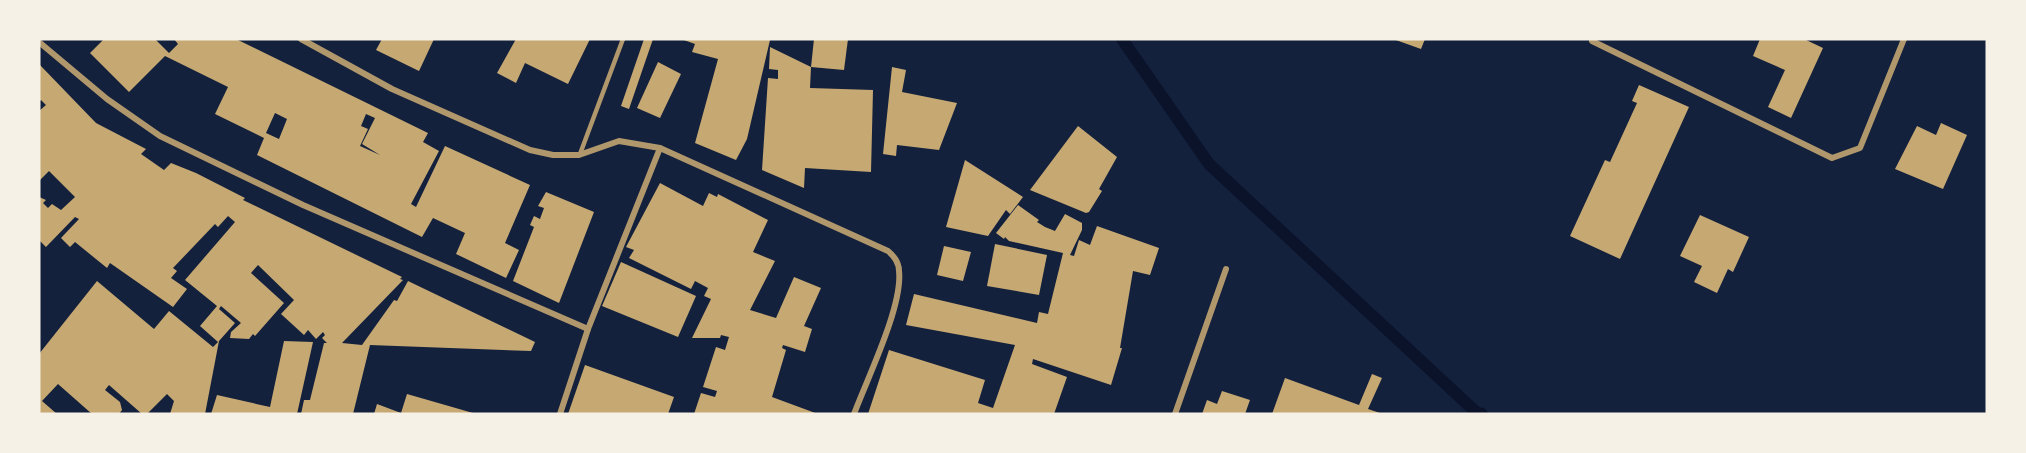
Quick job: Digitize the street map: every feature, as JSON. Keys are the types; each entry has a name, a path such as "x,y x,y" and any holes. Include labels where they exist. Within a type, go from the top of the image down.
{"street":[{"path":"301,39 392,89 530,150 553,155 579,156 619,141 660,148 888,251 895,257 899,270 897,300 854,414"},
{"path":"1592,41 1832,158 1860,148 1904,39"},
{"path":"39,42 107,99 160,136 303,205 588,329"},
{"path":"560,414 588,329 660,148"},
{"path":"1175,414 1226,269"}],"lane":[{"path":"579,156 623,39"}],"building":[{"path":"104,39 155,39 169,53 178,44 174,39 236,39 428,133 423,142 439,151 411,204 416,207 445,146 530,185 505,243 519,250 506,278 456,254 465,233 433,218 422,237 257,155 264,138 215,114 228,87 165,56 129,92 90,53","holes":["275,113 287,119 279,139 266,133","366,114 375,118 362,144 380,155 360,146 368,129 361,126"]},
{"path":"382,39 434,39 419,71 376,50"},
{"path":"516,39 590,39 568,84 525,63 516,83 497,73"},
{"path":"644,39 653,39 629,109 621,106"},
{"path":"681,39 770,40 747,139 736,160 695,143 718,59 692,52 695,44"},
{"path":"814,39 848,39 844,70 811,67"},
{"path":"1393,39 1425,39 1421,49"},
{"path":"1760,39 1804,39 1823,48 1791,118 1768,107 1785,70 1753,56"},
{"path":"770,47 811,67 810,88 873,90 871,172 805,168 804,188 762,170 768,78 778,79 778,70 769,69"},
{"path":"658,62 681,74 660,118 637,108"},
{"path":"39,64 96,123 146,149 141,154 164,170 171,163 196,173 245,198 243,200 402,277 400,279 403,280 342,343 362,345 394,300 397,301 408,281 535,342 531,351 370,345 353,414 301,414 304,400 310,400 324,343 327,343 322,338 325,335 323,332 316,339 308,330 304,335 281,314 294,300 258,265 251,273 284,303 255,336 253,334 249,339 230,338 231,332 241,323 221,306 219,309 235,323 219,341 205,414 170,414 174,401 167,394 147,414 142,414 109,385 105,390 120,402 122,410 119,414 92,414 58,384 42,401 57,414 39,414 39,354 97,281 154,329 169,311 213,347 218,342 200,326 217,306 185,280 235,222 228,216 218,227 215,224 173,268 177,271 171,278 187,289 173,307 110,263 107,268 75,242 70,247 61,238 79,219 75,217 46,247 39,240 39,197 46,200 43,203 48,208 52,204 61,210 75,197 49,171 39,181 39,111 46,105 41,100 39,102"},
{"path":"892,67 906,70 902,92 957,103 939,150 897,145 896,156 883,154"},
{"path":"1639,85 1689,107 1620,259 1570,236 1605,160 1610,162 1637,103 1632,101"},
{"path":"1941,123 1967,135 1943,189 1895,169 1917,126 1936,135"},
{"path":"1078,126 1117,157 1099,189 1102,191 1089,212 1086,213 1030,190"},
{"path":"965,160 1023,197 1010,214 1006,210 988,236 946,227"},
{"path":"660,183 703,206 709,193 717,197 718,194 768,220 753,252 775,261 750,310 776,318 794,277 821,288 804,326 812,329 805,352 783,345 782,348 786,350 772,397 818,414 694,414 701,393 715,397 717,391 703,387 716,347 725,350 729,337 721,335 720,338 692,338 711,299 704,296 708,288 695,281 691,289 629,258 634,250 626,247"},
{"path":"546,192 594,212 559,303 513,281 534,227 530,225 534,216 540,219 544,208 538,206"},
{"path":"1018,205 1039,220 1037,222 1055,231 1065,214 1082,223 1082,230 1070,255 1074,256 1079,240 1090,245 1097,226 1159,248 1150,275 1133,271 1120,348 1122,348 1111,385 1033,359 1032,364 1067,377 1054,414 868,414 889,350 985,380 978,403 993,408 1015,345 906,325 914,294 1037,323 1039,312 1048,314 1063,253 1009,241 996,233"},
{"path":"1700,215 1749,237 1733,272 1728,269 1717,293 1694,282 1702,266 1680,256"},
{"path":"995,244 1047,255 1039,295 987,286"},
{"path":"944,246 971,252 963,281 937,275"},
{"path":"621,262 696,296 678,337 602,306"},
{"path":"284,341 313,342 297,414 211,414 217,395 270,407"},
{"path":"585,365 674,397 668,414 568,414"},
{"path":"1372,374 1382,378 1368,409 1383,414 1272,414 1285,378 1359,405"},
{"path":"1222,391 1250,400 1245,414 1202,414 1207,400 1217,404"},
{"path":"407,394 473,414 374,414 377,404 401,413"}],"waterway":[{"path":"1122,39 1209,164 1477,413 1482,414"}]}
